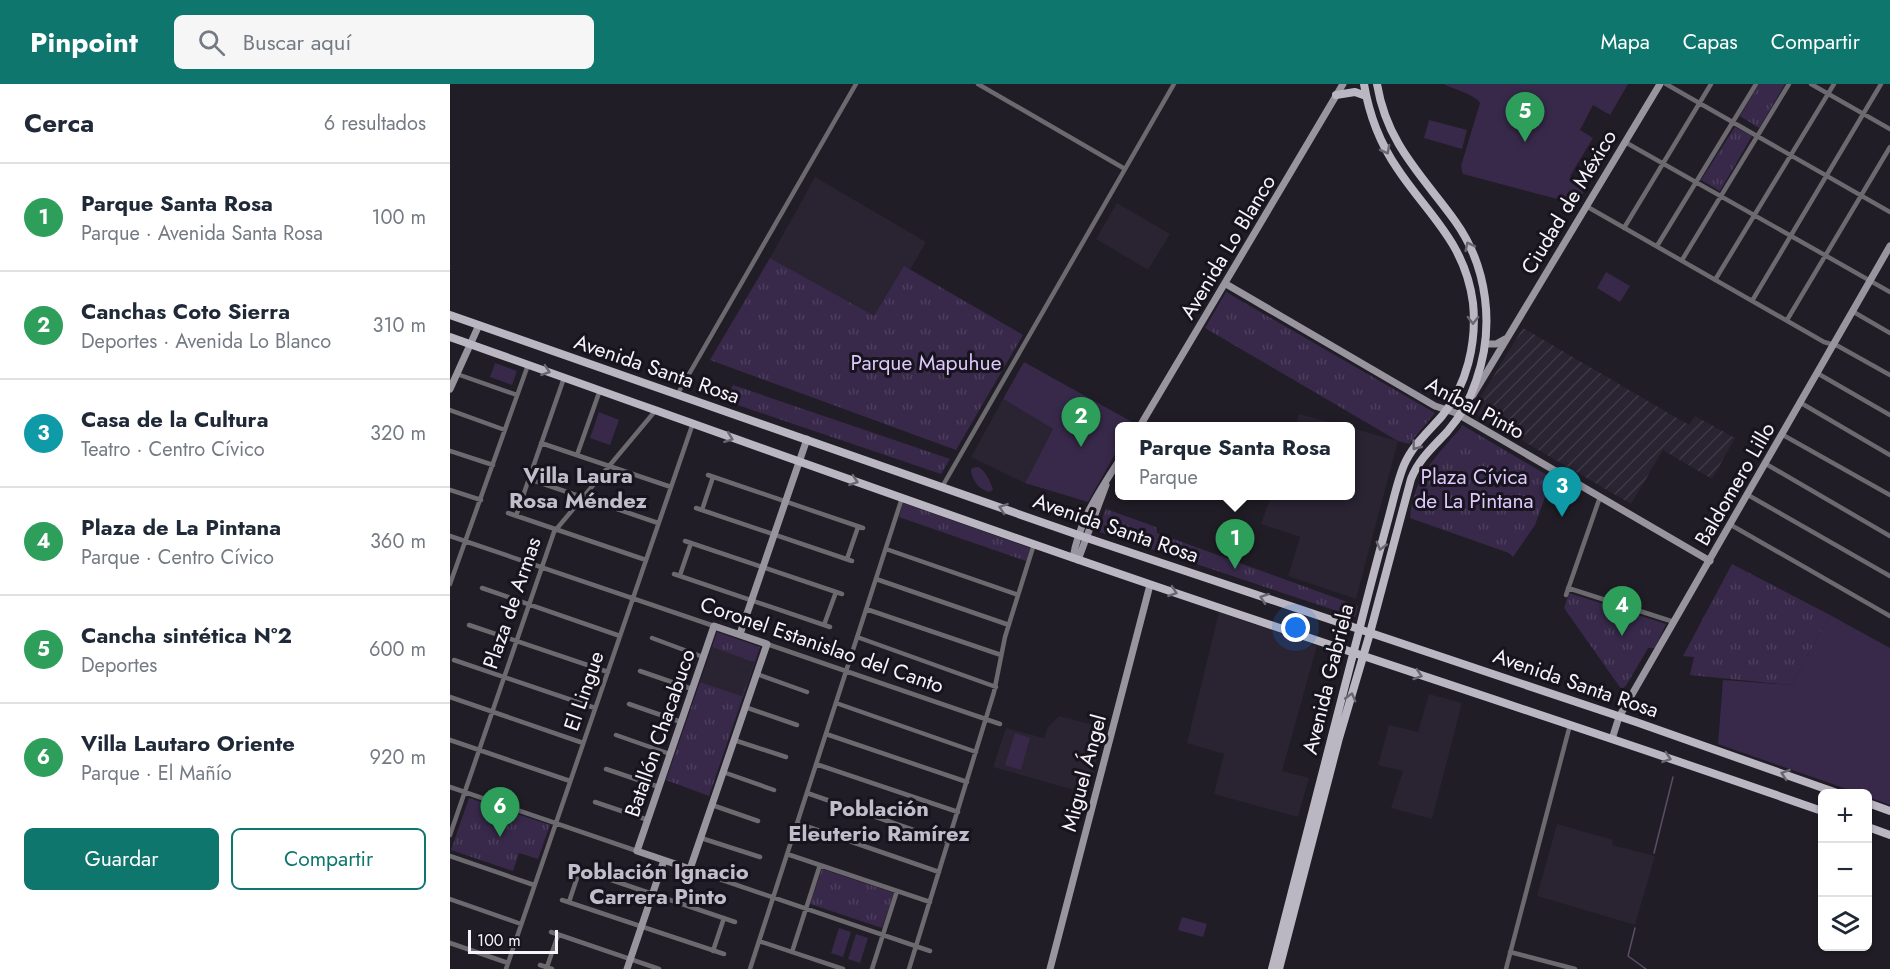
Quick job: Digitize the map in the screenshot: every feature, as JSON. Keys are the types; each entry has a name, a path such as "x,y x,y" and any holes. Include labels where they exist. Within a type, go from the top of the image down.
{"main road":[{"name":"Avenida Gabriela","path":"1272,969 1404,464 1415,446 1446,410 1461,383 1472,347 1473,315 1467,275 1450,238 1386,151 1374,124 1364,84"},
{"name":"Avenida Gabriela","path":"1279,969 1413,474 1422,459 1460,416 1479,371 1485,344 1487,320 1485,296 1475,260 1461,230 1408,162 1395,140 1384,112 1377,84"},
{"path":"1336,95 1355,92 1366,96"},
{"path":"1421,200 1432,192"},
{"name":"Avenida Santa Rosa","path":"450,315 1078,535 1826,789"},
{"name":"Avenida Santa Rosa","path":"450,337 693,423 800,458 902,498 1150,585 1818,810"},
{"path":"1472,347 1485,344"},
{"path":"1872,804 1890,811"},
{"path":"1872,828 1890,835"}],"street":[{"path":"677,395 856,84"},
{"path":"978,84 1125,169"},
{"path":"942,487 1174,84"},
{"name":"Avenida Lo Blanco","path":"1142,422 1343,84"},
{"name":"Ciudad de México","path":"1469,399 1480,385 1659,84"},
{"path":"1666,84 1890,212"},
{"path":"1624,228 1711,84"},
{"path":"1657,246 1756,84"},
{"path":"1682,260 1789,84"},
{"path":"1811,84 1890,129"},
{"path":"1715,280 1834,84"},
{"path":"1752,301 1881,84"},
{"path":"1625,142 1890,292"},
{"path":"1787,320 1890,147"},
{"path":"1586,206 1824,342 1833,344 1890,375"},
{"name":"Baldomero Lillo","path":"1612,739 1619,717 1889,250"},
{"name":"Aníbal Pinto","path":"1226,284 1435,406 1460,416 1710,561"},
{"path":"1852,311 1890,333"},
{"path":"450,389 479,325"},
{"path":"1485,344 1500,343 1507,337"},
{"path":"450,584 452,573 481,500 528,365"},
{"path":"1817,373 1890,415"},
{"path":"457,374 517,395"},
{"path":"516,516 564,378"},
{"path":"578,455 600,390"},
{"path":"1801,403 1890,455"},
{"name":"Plaza de Armas","path":"450,836 555,529 656,410"},
{"path":"450,411 505,430"},
{"name":"El Lingue","path":"506,969 693,423"},
{"path":"1783,435 1890,495"},
{"path":"740,634 807,440"},
{"path":"542,443 671,487"},
{"path":"450,451 493,465"},
{"path":"1766,464 1890,536"},
{"path":"1075,559 1078,535 1089,508 1115,466"},
{"path":"1075,559 1087,538 1110,475"},
{"path":"711,476 785,501 861,527 850,560 699,509 711,476"},
{"path":"529,479 658,523"},
{"path":"450,489 481,500"},
{"path":"1748,495 1890,576"},
{"path":"1566,596 1600,497"},
{"path":"750,969 902,498"},
{"path":"1089,508 1097,511"},
{"path":"508,513 646,560"},
{"path":"1731,525 1890,616"},
{"name":"Coronel Estanislao del Canto","path":"450,536 1000,724"},
{"path":"836,592 827,626 677,574 688,542 842,594"},
{"path":"909,969 996,687 1001,655 1034,544"},
{"path":"886,549 1018,595"},
{"path":"876,579 1009,625"},
{"name":"Miguel Ángel","path":"1050,969 1150,585"},
{"path":"482,588 620,636"},
{"path":"1568,588 1674,622"},
{"path":"866,609 1001,655"},
{"path":"469,624 608,672"},
{"name":"Batallón Chacabuco","path":"637,851 714,626"},
{"path":"652,638 703,657"},
{"path":"857,638 996,687"},
{"path":"690,869 767,644"},
{"path":"454,660 595,708"},
{"path":"640,671 692,689"},
{"path":"757,674 807,692"},
{"path":"450,697 583,743"},
{"path":"836,703 976,752"},
{"path":"629,704 681,722"},
{"path":"746,707 797,725"},
{"path":"1506,969 1570,725"},
{"path":"826,734 967,782"},
{"path":"616,735 670,754"},
{"path":"450,740 570,782"},
{"path":"734,740 786,757"},
{"path":"816,764 958,812"},
{"path":"606,769 659,787"},
{"path":"723,772 774,790"},
{"path":"450,787 930,951"},
{"path":"807,793 948,842"},
{"path":"595,802 648,820"},
{"path":"712,805 758,821"},
{"path":"797,823 939,872"},
{"path":"701,838 760,857"},
{"path":"787,854 930,902"},
{"path":"450,856 534,885"},
{"path":"627,969 664,860"},
{"path":"792,952 820,865"},
{"path":"573,867 735,922"},
{"path":"569,902 580,869"},
{"path":"872,969 897,891"},
{"path":"450,899 521,924"},
{"path":"562,900 724,954"},
{"path":"713,951 724,918"},
{"path":"551,932 659,969"},
{"path":"540,965 549,968 558,935"},
{"path":"759,940 843,969"},
{"path":"450,943 508,963"},
{"path":"1510,952 1575,969"}],"shaded area":[{"path":"815,177 926,242 910,270 904,267 874,317 770,258"},
{"path":"1117,203 1170,234 1148,270 1096,239"},
{"path":"1523,328 1689,425 1695,416 1735,438 1712,479 1663,450 1631,504 1472,411"},
{"path":"1003,399 1053,429 1025,483 971,457"},
{"path":"1299,414 1329,422 1296,422"},
{"path":"1355,429 1398,441 1356,599 1288,576 1300,537 1261,524 1270,500 1355,500"},
{"path":"1219,612 1317,646 1282,771 1309,778 1298,817 1214,794 1224,754 1187,743"},
{"path":"712,647 754,661 742,696 700,682"},
{"path":"1429,694 1462,703 1432,819 1391,808 1403,771 1378,765 1389,725 1418,732"},
{"path":"1059,716 1105,728 1088,794 993,767 1006,728 1044,738 1048,727"},
{"path":"1557,824 1613,840 1612,845 1655,856 1635,925 1537,896"}],"green space":[{"path":"1444,84 1628,84 1610,115 1593,105 1580,130 1593,138 1570,176 1587,187 1576,204 1463,174 1461,166 1480,103 1469,95"},
{"path":"1759,84 1785,84 1759,128 1740,116"},
{"path":"1429,120 1467,130 1462,149 1424,138"},
{"path":"1735,127 1752,136 1720,191 1701,180"},
{"name":"Parque Mapuhue","path":"770,258 874,316 904,266 1023,335 956,450 710,360"},
{"path":"1606,272 1630,286 1620,302 1597,288"},
{"name":"Plaza Cívica de La Pintana","path":"1226,292 1435,413 1409,444 1398,441 1205,328"},
{"path":"1024,362 1132,422 1115,422 1115,454 1088,502 1025,483 1053,429 1003,399"},
{"path":"495,363 517,371 512,385 490,377"},
{"path":"733,385 950,459 941,474 726,401"},
{"path":"599,412 619,420 610,445 590,438"},
{"name":"Plaza Cívica de La Pintana","path":"1462,425 1552,478 1535,525 1513,557 1509,553 1410,518 1416,491 1427,468"},
{"path":"978,467 989,480 993,489 990,492 980,487 973,479 972,468"},
{"path":"903,503 1030,548 1026,561 899,517"},
{"path":"1106,509 1156,527 1157,533 1358,606 1355,617 1097,531"},
{"path":"1732,564 1830,615 1791,685 1690,675 1694,657 1683,656"},
{"path":"1569,593 1666,624 1655,648 1648,648 1622,690 1564,608"},
{"path":"1830,615 1890,648 1890,805 1872,798 1872,789 1847,789 1718,744 1723,680 1791,685"},
{"path":"717,632 760,647 709,796 666,780 700,682 742,696 754,662 712,647"},
{"path":"1015,733 1030,738 1021,770 1005,765"},
{"path":"469,798 550,825 538,859 519,853 513,871 451,850"},
{"path":"822,869 894,893 882,928 810,904"},
{"path":"1182,917 1207,924 1203,937 1178,930"},
{"path":"839,928 851,932 843,957 831,953"},
{"path":"856,934 868,938 860,963 848,959"}],"waterway":[{"path":"1654,853 1673,777"},
{"path":"1635,928 1628,956 1646,969"}],"place":[{"name":"Cancha sintética N°2","path":"1525,142"},
{"name":"Canchas Coto Sierra","path":"1081,447"},
{"name":"Casa de la Cultura","path":"1562,517"},
{"name":"Parque Santa Rosa","path":"1235,569"},
{"name":"Plaza de La Pintana","path":"1622,636"},
{"name":"Villa Lautaro Oriente","path":"500,837"}],"district":[{"name":"Villa Laura Rosa Méndez","path":"578,488"},
{"name":"Población Eleuterio Ramírez","path":"879,820"},
{"name":"Población Ignacio Carrera Pinto","path":"658,884"}]}
